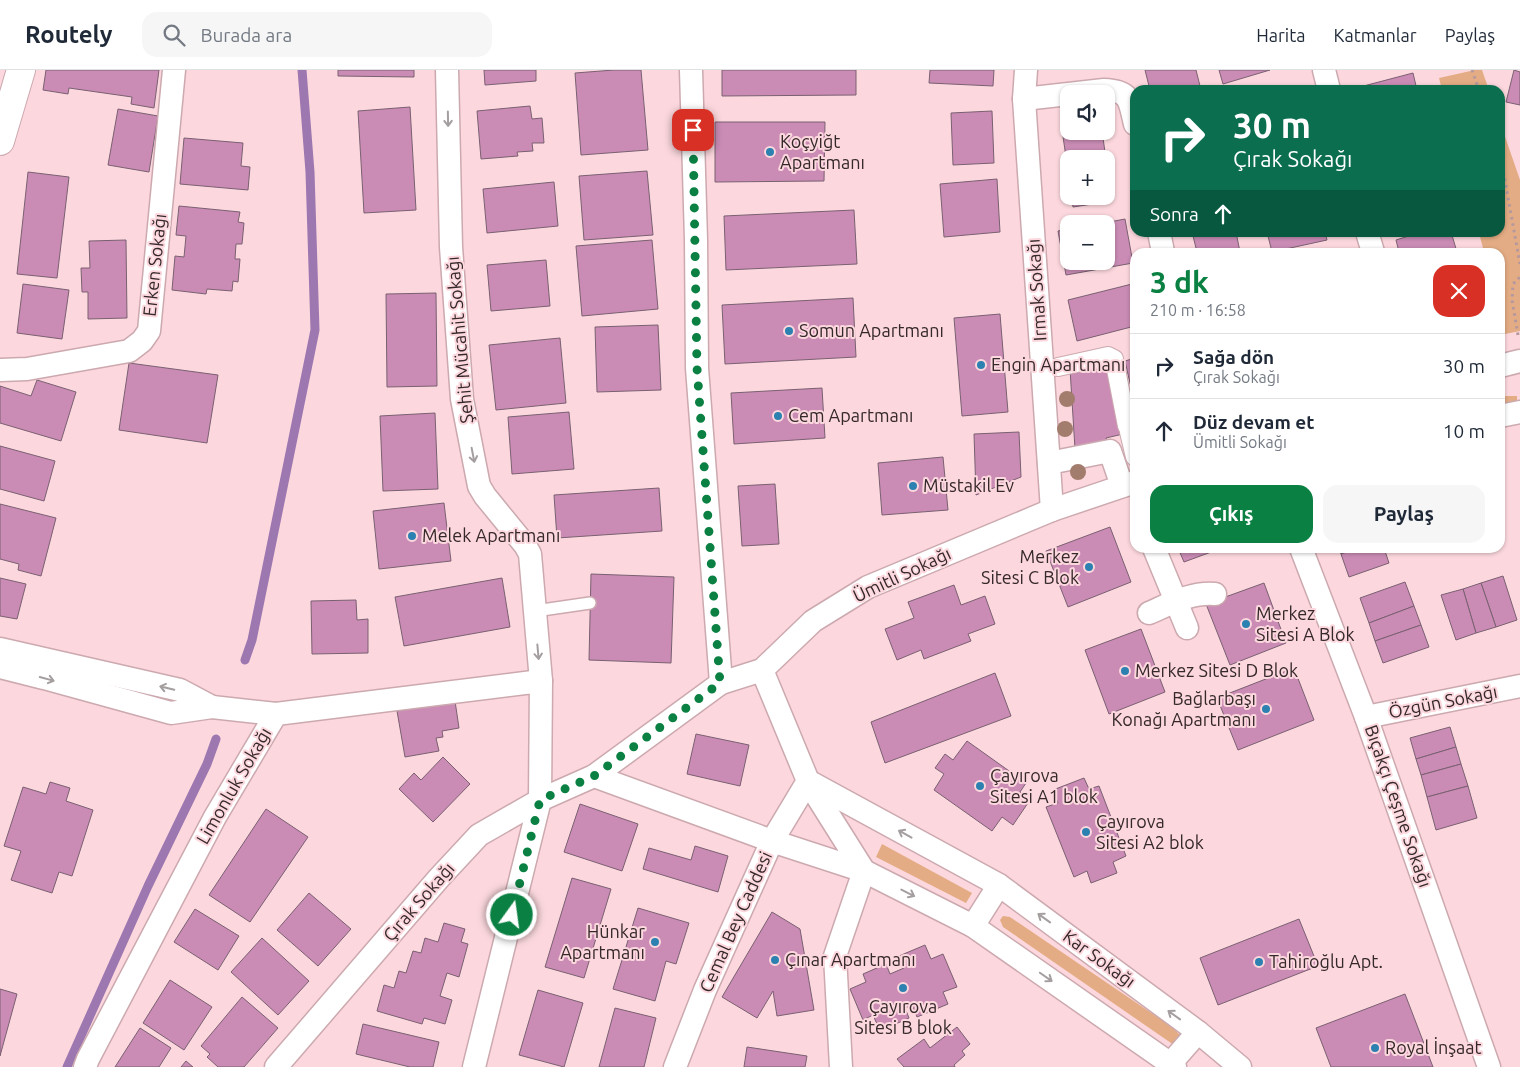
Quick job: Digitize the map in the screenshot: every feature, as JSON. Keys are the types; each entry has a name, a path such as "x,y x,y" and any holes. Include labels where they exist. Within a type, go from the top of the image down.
{"main road":[{"path":"0,141 21,70"}],"street":[{"name":"Erken Sokağı","path":"0,370 27,369 129,351 142,341 149,331 174,70"},
{"name":"Şehit Mücahit Sokağı","path":"447,70 451,247 462,399 479,486 530,554 541,681"},
{"path":"674,70 692,94"},
{"path":"691,70 697,368 720,683"},
{"name":"Irmak Sokağı","path":"1026,70 1024,99 1052,510"},
{"path":"1324,70 1328,85"},
{"path":"1024,99 1116,90 1123,92 1130,108"},
{"path":"1058,368 1112,356 1114,358 1130,437"},
{"path":"1505,365 1520,361"},
{"path":"1505,415 1520,412"},
{"path":"1049,463 1108,450 1130,489"},
{"name":"Ümitli Sokağı","path":"594,776 720,683 762,670 813,621 868,587 1052,510 1130,489"},
{"path":"1156,553 1187,628"},
{"name":"Bıçakçı Çeşme Sokağı","path":"1302,553 1366,717 1490,1067"},
{"path":"1149,612 1197,594 1215,594"},
{"path":"0,649 180,690 212,707"},
{"path":"0,667 171,713 212,707 276,714"},
{"path":"762,670 808,781 864,871 973,926 1173,1065 1198,1032"},
{"path":"474,1067 540,800 541,681"},
{"name":"Limonluk Sokağı","path":"85,1067 215,817 276,714 541,681"},
{"name":"Özgün Sokağı","path":"1366,717 1520,686"},
{"path":"594,776 772,841 808,781"},
{"name":"Çırak Sokağı","path":"276,1067 439,878 479,835 540,800 594,776"},
{"name":"Kar Sokağı","path":"808,781 999,885 1198,1032 1240,1067"},
{"name":"Cemal Bey Caddesi","path":"676,1067 705,990 772,841 864,871"},
{"path":"841,1067 835,956 864,871"},
{"path":"973,926 999,885"}],"lane":[{"path":"535,611 590,602"}],"path":[{"path":"1472,70 1476,85"},
{"path":"1505,181 1520,264"},
{"path":"1520,277 1513,284 1512,300 1520,341"}],"shaded area":[{"path":"1482,70 1487,85 1441,85 1439,78"},
{"path":"1505,136 1520,180 1520,331 1505,334 1505,248 1483,248 1480,237 1505,237"},
{"path":"1505,396 1517,396 1517,402 1505,404"},
{"path":"882,844 972,893 966,903 876,857"},
{"path":"1003,916 1010,917 1172,1027 1181,1036 1178,1045 1171,1043 1003,927 1000,920"}],"building":[{"path":"46,70 159,70 154,108 131,104 132,97 69,88 68,94 43,90"},
{"path":"338,70 414,70 414,77 338,76"},
{"path":"484,70 536,70 536,81 485,85"},
{"path":"641,70 648,150 581,155 575,73"},
{"path":"722,70 856,70 856,95 722,96"},
{"path":"930,70 994,70 993,86 929,83"},
{"path":"1145,70 1196,70 1200,85 1149,85"},
{"path":"1219,70 1270,70 1223,84"},
{"path":"1514,70 1520,72 1520,105 1506,102"},
{"path":"1413,73 1416,85 1367,85"},
{"path":"530,106 532,119 542,118 544,143 532,143 533,151 517,152 518,156 481,159 477,111"},
{"path":"410,107 416,210 364,213 358,111"},
{"path":"118,109 158,116 149,172 108,165"},
{"path":"992,111 994,163 953,165 951,113"},
{"name":"Koçyiğt Apartmanı","path":"715,122 825,122 824,181 715,182"},
{"path":"184,138 243,143 241,166 250,167 248,190 180,184"},
{"path":"1064,140 1103,140 1105,150 1065,150"},
{"path":"647,171 653,235 584,240 579,176"},
{"path":"28,172 69,177 57,278 17,274"},
{"path":"997,179 1000,232 944,237 940,184"},
{"path":"554,182 558,226 487,233 483,189"},
{"path":"179,206 240,212 238,222 244,223 242,244 236,244 235,259 240,259 238,282 233,281 232,291 207,289 206,294 172,290 175,256 184,257 186,236 176,235"},
{"path":"854,210 857,264 726,270 724,216"},
{"path":"1125,219 1130,248 1130,264 1115,266 1115,221"},
{"path":"1193,237 1237,237 1239,248 1196,248"},
{"path":"1268,237 1326,237 1327,240 1290,248 1271,248"},
{"path":"1405,237 1452,237 1456,248 1398,248 1396,240"},
{"path":"126,240 127,318 88,319 88,292 82,292 81,268 90,268 89,241"},
{"path":"652,240 658,309 582,316 576,246"},
{"path":"546,260 550,306 491,311 487,265"},
{"path":"1065,270 1094,270 1066,275"},
{"path":"23,284 69,290 62,339 17,333"},
{"path":"1130,284 1130,327 1077,341 1068,300"},
{"path":"436,293 437,386 387,387 386,294"},
{"name":"Somun Apartmanı","path":"853,298 856,357 725,364 722,305"},
{"name":"Engin Apartmanı","path":"1000,314 1008,412 962,416 954,318"},
{"path":"658,325 661,390 597,392 595,327"},
{"path":"560,338 566,403 496,410 489,345"},
{"path":"1110,359 1123,434 1106,438 1107,442 1075,449 1070,369"},
{"path":"1130,360 1130,383 1125,361"},
{"path":"129,363 218,375 207,443 119,430"},
{"path":"37,380 76,392 61,441 0,423 0,386 31,396"},
{"name":"Cem Apartmanı","path":"822,388 825,438 734,444 731,393"},
{"path":"569,412 574,469 512,474 508,417"},
{"path":"435,413 438,489 383,491 380,416"},
{"path":"1019,432 1021,477 976,495 974,434"},
{"path":"0,446 55,461 44,501 0,489"},
{"name":"Müstakil Ev","path":"943,457 948,510 882,515 878,463"},
{"path":"775,484 779,544 742,546 738,486"},
{"path":"659,488 662,531 557,538 554,495"},
{"name":"Melek Apartmanı","path":"444,503 451,561 379,569 373,511"},
{"path":"0,504 56,518 41,576 18,570 19,564 0,559"},
{"name":"Merkez Sitesi C Blok","path":"1110,527 1131,582 1068,607 1046,551"},
{"path":"1180,553 1208,553 1184,562"},
{"path":"1386,553 1389,563 1349,577 1341,554"},
{"path":"591,574 674,577 671,663 589,660"},
{"path":"1503,576 1517,620 1496,627 1481,583"},
{"path":"0,578 26,584 17,619 0,616"},
{"path":"502,578 510,627 404,646 395,597"},
{"path":"1405,582 1414,606 1369,623 1360,598"},
{"name":"Merkez Sitesi A Blok","path":"1264,583 1286,643 1230,665 1206,604"},
{"path":"1481,583 1496,627 1476,633 1463,589"},
{"path":"954,585 961,605 985,596 995,624 968,634 971,641 924,659 921,650 897,660 885,629 914,618 908,602"},
{"path":"1463,589 1476,633 1456,640 1441,595"},
{"path":"356,600 357,620 368,619 368,653 312,654 311,601"},
{"path":"1414,606 1421,625 1375,641 1369,623"},
{"path":"1421,625 1429,647 1383,663 1375,641"},
{"name":"Merkez Sitesi D Blok","path":"1141,629 1165,692 1109,714 1085,650"},
{"name":"Bağlarbaşı Konağı Apartmanı","path":"1294,668 1314,720 1238,750 1217,698"},
{"path":"995,673 1011,716 885,763 871,722"},
{"path":"455,701 459,728 442,731 443,737 436,738 439,751 405,757 397,711"},
{"path":"1450,727 1456,747 1416,759 1410,738"},
{"path":"696,734 749,745 740,786 687,774"},
{"name":"Çayırova Sitesi A1 blok","path":"967,741 1026,783 1020,792 1030,800 1013,825 1002,817 992,831 934,790 944,774 935,768 945,754 953,760"},
{"path":"1456,747 1461,764 1421,775 1416,759"},
{"path":"443,757 470,784 433,822 399,789 414,773 421,780"},
{"path":"1461,764 1468,786 1427,797 1421,775"},
{"name":"Çayırova Sitesi A2 blok","path":"1084,778 1089,789 1099,786 1126,856 1113,862 1117,873 1091,883 1087,871 1074,877 1046,807 1058,803 1053,790"},
{"path":"50,782 70,788 66,801 93,810 72,876 59,872 52,893 11,880 21,851 4,846 23,787 46,794"},
{"path":"1468,786 1477,818 1436,830 1427,797"},
{"path":"580,804 638,824 622,871 564,852"},
{"path":"266,809 308,837 250,922 209,895"},
{"path":"695,846 728,856 718,892 643,869 649,848 691,860"},
{"path":"572,878 611,889 584,978 545,967"},
{"path":"309,893 351,929 318,966 277,930"},
{"name":"Hünkar Apartmanı","path":"638,908 689,923 676,964 666,961 655,1001 613,989"},
{"path":"195,909 239,936 218,970 174,942"},
{"name":"Çınar Apartmanı","path":"772,912 800,929 814,1010 777,1016 773,991 757,1018 722,997"},
{"name":"Tahiroğlu Apt.","path":"1299,919 1318,966 1218,1005 1200,958"},
{"path":"444,923 465,929 461,942 468,944 459,977 447,973 440,996 452,1000 445,1024 424,1018 422,1024 377,1011 384,985 394,988 399,971 406,973 413,951 421,953 425,938 438,942"},
{"path":"262,938 309,981 278,1015 231,972"},
{"name":"Çayırova Sitesi B blok","path":"925,945 931,959 943,954 957,987 943,992 948,1004 917,1017 912,1005 905,1008 909,1018 880,1031 873,1015 863,1020 850,989 866,982 863,974 886,964 890,974 904,968 899,956"},
{"path":"170,980 212,1007 184,1050 143,1023"},
{"path":"0,989 17,994 0,1056"},
{"path":"538,990 583,1003 564,1067 519,1055"},
{"name":"Royal İnşaat","path":"1405,994 1433,1067 1331,1067 1316,1028"},
{"path":"242,997 278,1028 244,1067 218,1067 207,1057 210,1054 201,1046"},
{"path":"615,1008 656,1018 644,1067 599,1067"},
{"path":"363,1024 439,1042 433,1067 410,1067 356,1054"},
{"path":"957,1027 970,1044 962,1051 965,1055 954,1065 955,1067 904,1067 897,1059 924,1039 930,1048"},
{"path":"140,1028 171,1048 159,1067 115,1067"},
{"path":"747,1047 807,1056 805,1067 744,1067"},
{"path":"186,1061 193,1067 181,1067"}],"waterway":[{"path":"245,660 252,640 315,330 310,172 302,70"},
{"path":"67,1067 148,886 207,764 216,739"}],"place":[{"name":"Koçyiğt Apartmanı","path":"770,152"},
{"name":"Somun Apartmanı","path":"789,331"},
{"name":"Engin Apartmanı","path":"981,365"},
{"name":"Cem Apartmanı","path":"778,416"},
{"name":"Müstakil Ev","path":"913,486"},
{"name":"Melek Apartmanı","path":"412,536"},
{"name":"Merkez Sitesi C Blok","path":"1089,567"},
{"name":"Merkez Sitesi A Blok","path":"1246,624"},
{"name":"Merkez Sitesi D Blok","path":"1125,671"},
{"name":"Bağlarbaşı Konağı Apartmanı","path":"1266,709"},
{"name":"Çayırova Sitesi A1 blok","path":"980,786"},
{"name":"Çayırova Sitesi A2 blok","path":"1086,832"},
{"name":"Hünkar Apartmanı","path":"655,942"},
{"name":"Çınar Apartmanı","path":"775,960"},
{"name":"Tahiroğlu Apt.","path":"1259,962"},
{"name":"Çayırova Sitesi B blok","path":"903,988"},
{"name":"Royal İnşaat","path":"1375,1048"}],"route":[{"path":"512,915 540,800 594,776 720,683 697,368 693,130"}]}
